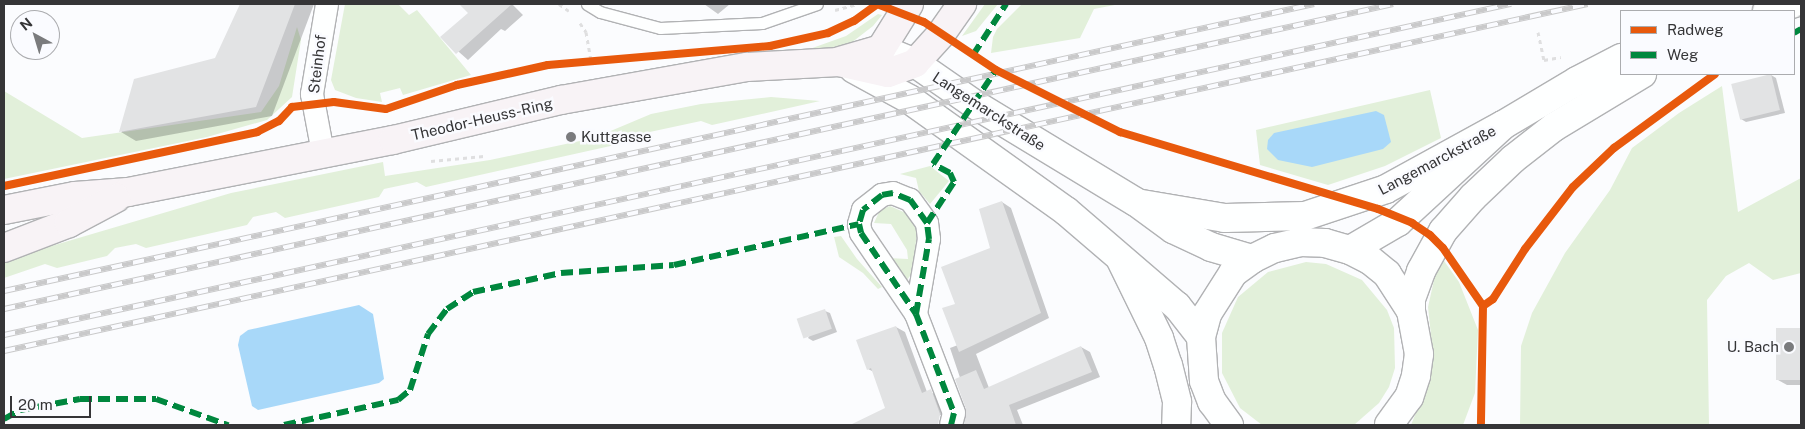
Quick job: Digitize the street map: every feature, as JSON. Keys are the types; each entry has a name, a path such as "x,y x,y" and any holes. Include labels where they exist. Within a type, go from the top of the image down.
{"main road":[{"path":"889,71 909,4"},
{"path":"915,63 941,34 962,4"},
{"path":"1771,10 1792,4"},
{"path":"1350,250 1398,222 1502,126 1577,81 1620,59"},
{"name":"Theodor-Heuss-Ring","path":"4,210 76,196 128,192 682,77 747,67 839,62 889,71"},
{"name":"Langemarckstraße","path":"839,62 889,71 915,63 974,104 1136,202 1173,229 1211,246 1252,259"},
{"name":"Langemarckstraße","path":"889,71 1118,254 1177,306 1201,337"},
{"path":"1394,422 1416,376 1417,332 1411,311 1411,300 1443,231 1473,197 1512,159 1554,127 1640,75"},
{"name":"Langemarckstraße","path":"1136,202 1225,218 1304,216 1386,189 1502,126"},
{"name":"Theodor-Heuss-Ring","path":"4,248 61,226 128,192"},
{"path":"1230,425 1210,413 1204,381 1201,337 1207,314 1218,292 1233,274 1252,259 1275,248 1300,242 1325,243 1350,250 1387,274 1411,311"},
{"name":"Langemarckstraße","path":"1118,254 1159,338 1168,365 1176,402 1176,425"}],"street":[{"name":"Steinhof","path":"323,153 312,94 327,4"},
{"path":"916,314 929,239 928,223 910,200 893,193 882,195 863,210 859,224 861,233 916,314 954,413 951,425"}],"lane":[{"path":"587,4 636,23 676,28 762,23 817,4"}],"path":[{"path":"560,4 570,11 586,32 591,60"},
{"path":"836,9 858,4"},
{"path":"1538,32 1544,60 1556,57"},
{"path":"456,84 458,91"}],"green space":[{"path":"345,4 398,4 409,15 417,10 471,75 403,95 400,88 380,93 382,102 356,98 335,90 331,80"},
{"path":"985,4 998,4 976,31 962,36"},
{"path":"1022,4 1120,4 1094,9 1080,38 991,53 993,37 997,29"},
{"path":"878,14 882,15 873,26 851,43 822,51 804,51 846,36"},
{"path":"297,27 301,40 292,97 267,120 207,137 4,179 4,91 82,138 261,112 279,86"},
{"path":"1722,86 1738,212 1801,178 1801,273 1773,280 1749,263 1726,276 1707,300 1709,425 1520,425 1521,346 1532,313 1565,253 1610,190 1632,148 1679,113"},
{"path":"1430,90 1441,138 1385,166 1328,185 1260,165 1256,130"},
{"path":"771,97 820,101 712,125 701,121 631,136 624,143 426,187 417,182 384,189 379,197 285,218 276,212 253,217 247,225 146,248 136,244 115,248 107,256 57,268 45,264 4,278 4,260 231,193 383,162 385,176 490,160 594,138 651,114 701,104"},
{"path":"930,166 949,181 930,204 919,191 916,178 900,174"},
{"path":"890,206 908,214 917,231 913,272 907,280 888,258 908,259 907,250 891,224 874,223 880,210"},
{"path":"841,236 857,259 882,287 878,289 863,273 839,257 834,237"},
{"path":"1442,258 1459,282 1478,330 1475,393 1463,425 1411,425 1430,378 1433,354 1428,307 1436,271"},
{"path":"1306,262 1326,264 1362,280 1387,310 1394,328 1395,368 1389,387 1379,403 1354,425 1262,425 1240,408 1222,373 1222,333 1238,297 1268,272"}],"water":[{"path":"1376,111 1384,115 1391,142 1383,149 1312,167 1278,160 1267,149 1268,140 1274,133"},
{"path":"359,305 373,314 384,379 379,383 258,410 252,406 238,345 240,336 248,330"}],"building":[{"path":"240,4 295,4 256,107 119,132 134,79 215,58"},
{"path":"459,4 512,4 456,54 440,37 468,13"},
{"path":"1771,75 1780,110 1740,120 1731,84"},
{"path":"1002,201 1041,313 959,352 942,308 955,304 941,267 990,248 979,209"},
{"path":"825,309 832,329 803,339 797,319"},
{"path":"896,326 922,393 931,389 940,414 938,425 850,425 885,408 871,368 867,370 856,340"},
{"name":"U. Bach","path":"1776,328 1801,328 1801,380 1776,380"},
{"path":"1081,346 1092,372 1009,405 1016,425 964,425 966,409 955,379 976,370 984,389"}],"railway":[{"path":"4,291 1314,4"},
{"path":"4,309 1393,4"},
{"path":"4,335 1511,4"},
{"path":"4,351 1587,4"}],"marked path":[{"path":"973,55 1006,4"},
{"path":"1795,32 1801,29"},
{"path":"927,223 954,182 950,173 933,164 996,70"},
{"path":"916,314 929,239 927,223 910,200 893,193 882,195 863,210 859,224 861,233 916,314 954,413 951,425"},
{"path":"284,425 398,400 410,390 428,334 447,309 473,292 561,273 674,265 859,224"},
{"path":"4,419 20,410 80,399 156,399 228,425"}],"cycle path":[{"path":"877,4 924,22 996,70 1120,132 1378,209 1412,223 1430,235 1443,248 1483,306 1481,425"},
{"path":"4,186 257,132 279,121 292,107 334,102 386,109 457,85 548,65 770,46 828,33 854,21 877,4"},
{"path":"1483,306 1493,299 1525,249 1573,187 1614,148 1714,75"}],"place":[{"name":"Kuttgasse","path":"571,137"},
{"name":"U. Bach","path":"1789,347"}]}
